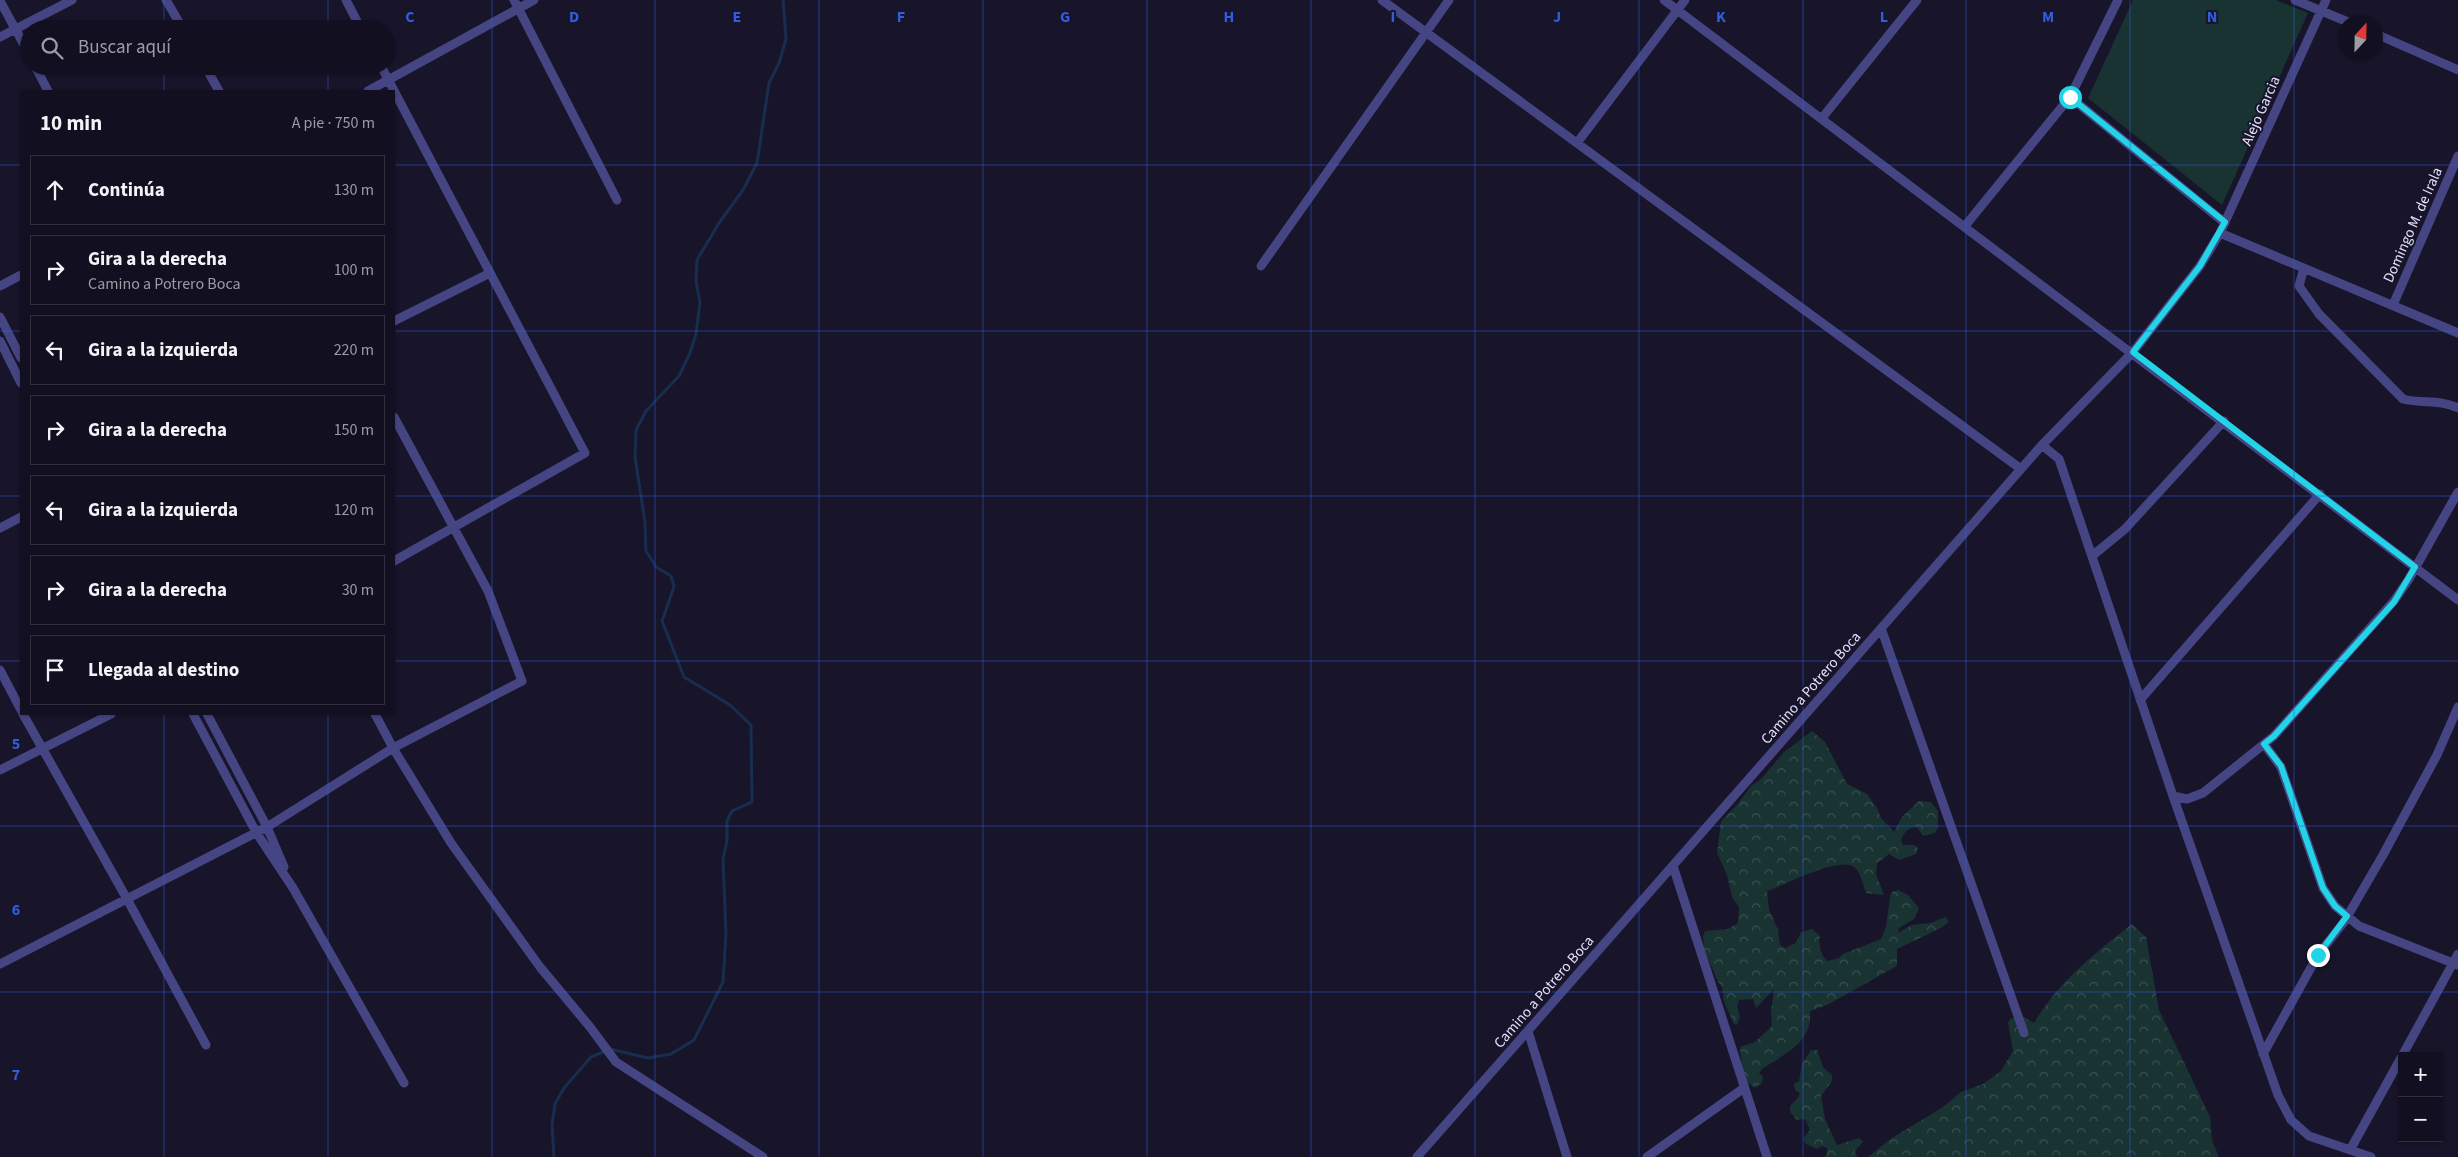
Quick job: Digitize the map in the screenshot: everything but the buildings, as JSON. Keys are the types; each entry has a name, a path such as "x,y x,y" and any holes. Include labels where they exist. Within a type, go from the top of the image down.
{"street":[{"path":"33,20 72,0"},
{"path":"166,0 178,20"},
{"path":"346,0 356,20"},
{"path":"514,0 617,200"},
{"path":"370,90 534,0"},
{"path":"1382,0 2021,469"},
{"path":"1261,266 1449,0"},
{"path":"1664,0 2133,352 2458,600"},
{"path":"1577,143 1685,0"},
{"path":"1822,118 1917,0"},
{"path":"1966,226 2070,97 2118,0"},
{"path":"2295,0 2338,18"},
{"name":"Alejo Garcia","path":"2220,233 2326,0"},
{"path":"0,1 20,38"},
{"path":"0,37 20,26"},
{"path":"2383,37 2458,70"},
{"path":"40,75 47,90"},
{"path":"210,75 218,90"},
{"path":"386,75 393,90"},
{"path":"395,93 586,453 395,560"},
{"path":"2070,97 2225,222"},
{"name":"Domingo M. de Irala","path":"2393,305 2458,156"},
{"path":"2220,233 2458,333"},
{"name":"Camino a Potrero Boca","path":"1417,1157 2042,445 2133,352 2200,266 2220,233"},
{"path":"2304,268 2299,286 2319,314 2403,399 2417,402 2440,401 2458,408"},
{"path":"395,320 490,273"},
{"path":"0,286 20,276"},
{"path":"0,317 20,356"},
{"path":"0,342 20,381"},
{"path":"0,964 267,827 393,748 522,681 488,591 395,419"},
{"path":"2092,556 2125,529 2224,421"},
{"path":"2042,445 2059,459 2173,796 2278,1095 2291,1120 2309,1136 2371,1157"},
{"path":"2173,796 2187,799 2203,793 2274,736 2394,602 2458,492"},
{"path":"2140,700 2320,494"},
{"path":"0,528 20,518"},
{"path":"1881,628 2024,1033"},
{"path":"0,670 20,708"},
{"path":"2263,1054 2318,955 2347,916 2438,755 2458,708"},
{"path":"24,715 127,899 206,1045"},
{"path":"0,770 109,715"},
{"path":"195,715 256,832 293,888 404,1083"},
{"path":"208,715 267,827 293,888"},
{"path":"376,715 393,748 451,843 540,968 602,1042 607,1052 628,1071 763,1157"},
{"path":"2264,744 2281,766 2323,888 2335,906 2359,926 2456,961 2404,1052"},
{"path":"1673,866 1766,1157"},
{"path":"1528,1031 1567,1157"},
{"path":"2350,1150 2398,1063"},
{"path":"1647,1157 1744,1088"}],"green space":[{"path":"2133,0 2276,0 2308,13 2222,205 2088,98"},
{"path":"1812,731 1825,742 1847,784 1867,794 1877,808 1881,818 1894,832 1902,817 1919,801 1931,802 1938,811 1938,828 1935,833 1923,836 1917,827 1909,829 1901,840 1903,845 1915,845 1918,849 1916,854 1899,860 1889,854 1877,863 1876,874 1884,895 1866,893 1859,873 1855,868 1848,865 1838,865 1812,872 1767,891 1769,909 1778,930 1780,945 1785,948 1796,943 1801,932 1812,929 1820,936 1821,950 1828,961 1881,939 1886,927 1890,897 1892,892 1898,890 1908,895 1919,908 1914,919 1899,928 1898,933 1912,925 1930,923 1946,917 1949,922 1939,929 1897,949 1897,966 1827,1005 1810,1011 1809,1027 1802,1040 1759,1073 1763,1077 1762,1083 1755,1088 1743,1079 1740,1047 1755,1042 1772,1026 1771,1013 1774,989 1756,1008 1753,999 1739,1000 1737,1006 1740,1017 1737,1025 1734,1024 1724,1002 1722,986 1718,982 1704,949 1703,936 1705,931 1728,929 1738,923 1739,907 1732,897 1727,875 1717,853 1721,821 1784,752"},
{"path":"2132,924 2146,937 2159,1010 2210,1117 2212,1140 2219,1157 1868,1157 1892,1138 1943,1107 1961,1092 1983,1084 2001,1071 2013,1051 2008,1022 2012,1018 2024,1017 2034,1023 2066,981 2091,957"},
{"path":"1811,1050 1817,1050 1823,1067 1832,1075 1832,1081 1821,1096 1825,1119 1837,1145 1859,1138 1863,1142 1855,1151 1857,1157 1824,1157 1827,1154 1827,1148 1822,1146 1817,1149 1806,1144 1803,1139 1810,1130 1805,1119 1797,1120 1790,1112 1790,1106 1800,1093 1795,1090 1794,1084 1799,1081 1802,1064"}],"waterway":[{"path":"554,1157 552,1125 555,1104 564,1088 591,1057 610,1049 648,1058 671,1054 694,1040 723,982 726,934 723,859 727,841 727,821 732,811 752,802 751,725 730,705 684,677 662,621 674,587 671,576 656,567 646,551 645,522 635,457 636,430 646,411 679,376 690,353 696,334 700,303 696,281 697,260 719,223 743,190 757,163 769,83 779,63 786,39 783,0"}],"route":[{"path":"2070,97 2225,222 2200,266 2133,352 2415,567 2394,602 2274,736 2264,744 2281,766 2323,888 2335,906 2347,916 2318,955"}]}
